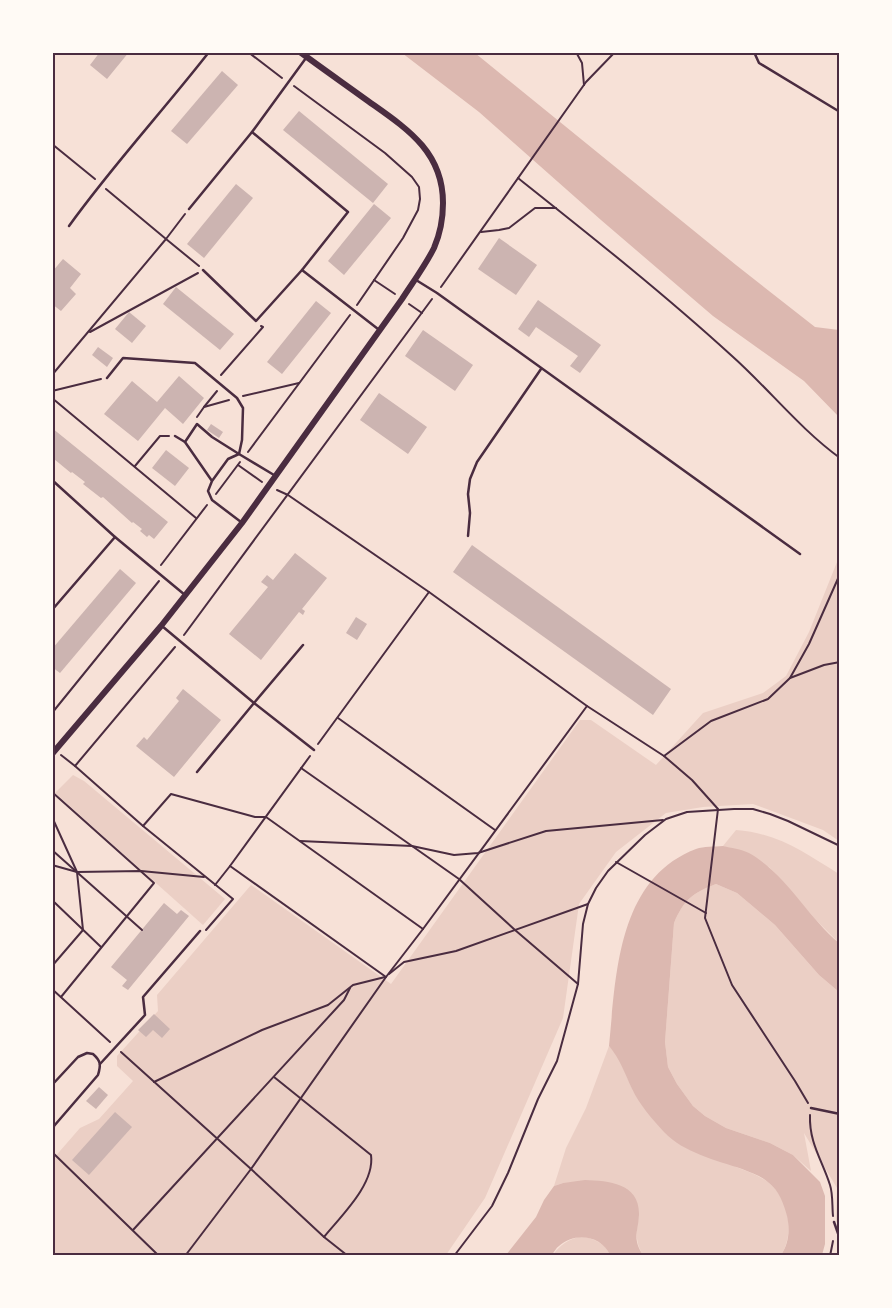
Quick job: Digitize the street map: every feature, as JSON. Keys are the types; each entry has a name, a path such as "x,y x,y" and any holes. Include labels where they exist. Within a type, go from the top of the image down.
{"street":[{"path":"54,752 161,626 242,523 415,280 434,246 443,211 443,190 438,169 426,148 407,129 303,55"}],"lane":[{"path":"69,226 99,184 209,52"},
{"path":"754,52 759,63 840,112"},
{"path":"189,209 289,83 303,55"},
{"path":"203,270 256,321 302,270 348,212 252,132"},
{"path":"302,270 380,330"},
{"path":"415,280 437,293 800,554"},
{"path":"107,378 123,358 195,363 237,398 243,408 242,440 239,454"},
{"path":"468,536 470,479 476,462 541,369"},
{"path":"186,442 197,424 212,437 275,476"},
{"path":"175,436 186,442 212,481"},
{"path":"239,454 228,459 212,481 208,491 212,500 242,523"},
{"path":"52,480 115,537 186,595"},
{"path":"52,610 115,537"},
{"path":"161,626 314,750"},
{"path":"197,772 303,645"},
{"path":"100,1064 145,1015 143,997 200,931"},
{"path":"52,1085 83,1054 93,1054 100,1061 98,1075 54,1126 52,1138"},
{"path":"811,1108 840,1114"},
{"path":"834,1222 840,1240"}],"path":[{"path":"52,713 162,577 161,565 212,500 353,310 403,238 418,210 419,188 412,177 385,153 248,52"},
{"path":"576,52 582,63 584,86"},
{"path":"75,766 180,641 437,293 574,99 615,52"},
{"path":"52,144 203,270 88,333"},
{"path":"518,178 635,271 734,357 819,443 840,458"},
{"path":"481,232 509,228 535,208 556,208"},
{"path":"52,375 189,209"},
{"path":"216,381 262,326 256,321"},
{"path":"52,391 107,378"},
{"path":"204,407 299,383"},
{"path":"195,419 222,385"},
{"path":"52,398 196,518"},
{"path":"135,466 160,436 175,436"},
{"path":"288,495 429,592 587,706 664,756 692,780 718,810 705,918 732,985 811,1108 810,1125 816,1154 830,1186 834,1222 830,1256"},
{"path":"664,756 711,721 768,699 790,678 809,644 840,574"},
{"path":"215,885 429,592"},
{"path":"790,678 824,665 840,662"},
{"path":"184,1256 252,1169 386,976 424,929 494,830 587,706"},
{"path":"338,718 494,830"},
{"path":"54,752 75,766 233,899"},
{"path":"301,768 459,879 514,930 578,984"},
{"path":"52,792 154,883 61,997"},
{"path":"144,826 171,794 255,817 266,817 424,929"},
{"path":"300,841 412,846 454,855 478,853 546,831 666,819 687,812 753,809 770,814 840,846"},
{"path":"52,817 77,872 83,930 52,966"},
{"path":"454,1256 492,1206 508,1173 538,1099 557,1061 578,984 583,924 588,904 596,888 616,862 645,835 666,819"},
{"path":"52,850 142,930"},
{"path":"616,862 705,912"},
{"path":"52,865 77,872 141,871 205,877"},
{"path":"230,866 386,976"},
{"path":"52,900 102,947"},
{"path":"154,1082 262,1030 328,1005 353,985 386,976 404,962 456,951 588,904"},
{"path":"133,1230 216,1137 344,1000 350,987"},
{"path":"52,989 252,1169 324,1237 348,1256"},
{"path":"273,1076 371,1155 372,1164 367,1180 352,1204 324,1237"},
{"path":"52,1152 159,1256"},
{"path":"52,1187 54,1189 52,1200"}],"shaded area":[{"path":"402,53 475,53 815,327 839,330 839,417 804,381 713,316 479,112"},
{"path":"839,557 839,841 823,830 753,804 703,807 666,813 616,852 579,904 563,1018 485,1198 446,1255 53,1256 53,1159 80,1128 99,1119 133,1081 117,1066 117,1056 158,1011 157,995 251,885 391,984 580,720 591,720 656,765 703,713 763,693 786,676 809,632"},
{"path":"73,775 84,781 225,899 203,925 55,793"},
{"path":"736,830 765,835 790,845 839,874 839,943 769,867 723,846"},
{"path":"723,846 749,853 774,872 839,943 839,992 819,975 775,925 737,893 716,884 708,887 695,894 685,903 674,923 665,1042 668,1067 677,1084 693,1106 705,1116 726,1128 770,1143 793,1155 820,1182 825,1196 825,1244 822,1255 781,1255 788,1236 787,1216 781,1198 773,1186 760,1177 742,1169 691,1151 672,1139 646,1112 609,1046 614,990 619,961 626,932 636,906 650,883 670,863 696,849"},
{"path":"716,884 737,893 775,925 819,975 839,992 839,1226 836,1221 837,1188 804,1133 811,1171 793,1155 770,1143 726,1128 705,1116 693,1106 677,1084 668,1067 665,1042 674,923 681,908 690,898"},
{"path":"609,1046 618,1056 633,1091 736,1167 760,1177 775,1189 785,1207 789,1227 788,1237 781,1255 643,1255 637,1237 639,1216 599,1181 563,1183 554,1186 566,1148 586,1108"},
{"path":"585,1180 613,1183 629,1190 634,1196 638,1204 639,1215 636,1235 643,1255 610,1255 601,1243 580,1237 565,1241 552,1255 506,1255 536,1217 544,1200 554,1186"},
{"path":"583,1236 602,1245 610,1255 552,1256 565,1243"}],"building":[{"path":"100,52 129,52 107,79 90,65"},
{"path":"222,71 238,85 187,144 171,131"},
{"path":"299,111 388,184 373,203 283,130"},
{"path":"236,184 253,198 204,258 187,244"},
{"path":"374,204 391,218 344,275 328,261"},
{"path":"499,238 537,265 516,295 478,269"},
{"path":"63,259 81,274 70,288 76,294 61,311 52,304 52,272"},
{"path":"176,287 234,334 220,350 163,304"},
{"path":"538,300 601,345 580,373 570,366 578,356 536,327 529,337 518,329"},
{"path":"316,301 331,313 282,374 267,362"},
{"path":"129,312 146,326 132,343 115,329"},
{"path":"423,330 473,365 455,391 405,356"},
{"path":"98,347 113,358 107,367 92,355"},
{"path":"179,376 204,398 183,424 165,408 138,441 104,414 132,381 157,402"},
{"path":"379,393 427,427 408,454 360,420"},
{"path":"211,424 223,432 219,438 207,430"},
{"path":"52,428 168,522 154,539 149,535 147,537 140,531 142,529 132,523 103,497 101,498 83,484 85,482 54,459 55,457 52,455"},
{"path":"166,450 189,468 175,486 152,468"},
{"path":"472,545 671,689 653,715 453,572"},
{"path":"295,553 327,578 302,609 305,611 303,615 299,612 261,660 229,634 268,587 261,582 267,575 273,580"},
{"path":"120,569 136,583 60,673 52,667 52,649"},
{"path":"356,617 367,624 357,640 346,633"},
{"path":"183,689 221,720 174,777 136,746 144,737 147,740 179,701 176,698"},
{"path":"164,903 177,914 181,910 189,916 128,990 122,986 127,980 111,967"},
{"path":"154,1014 170,1029 162,1038 153,1030 146,1037 138,1030"},
{"path":"99,1087 108,1095 96,1109 86,1101"},
{"path":"115,1112 132,1127 89,1175 72,1160"}]}
